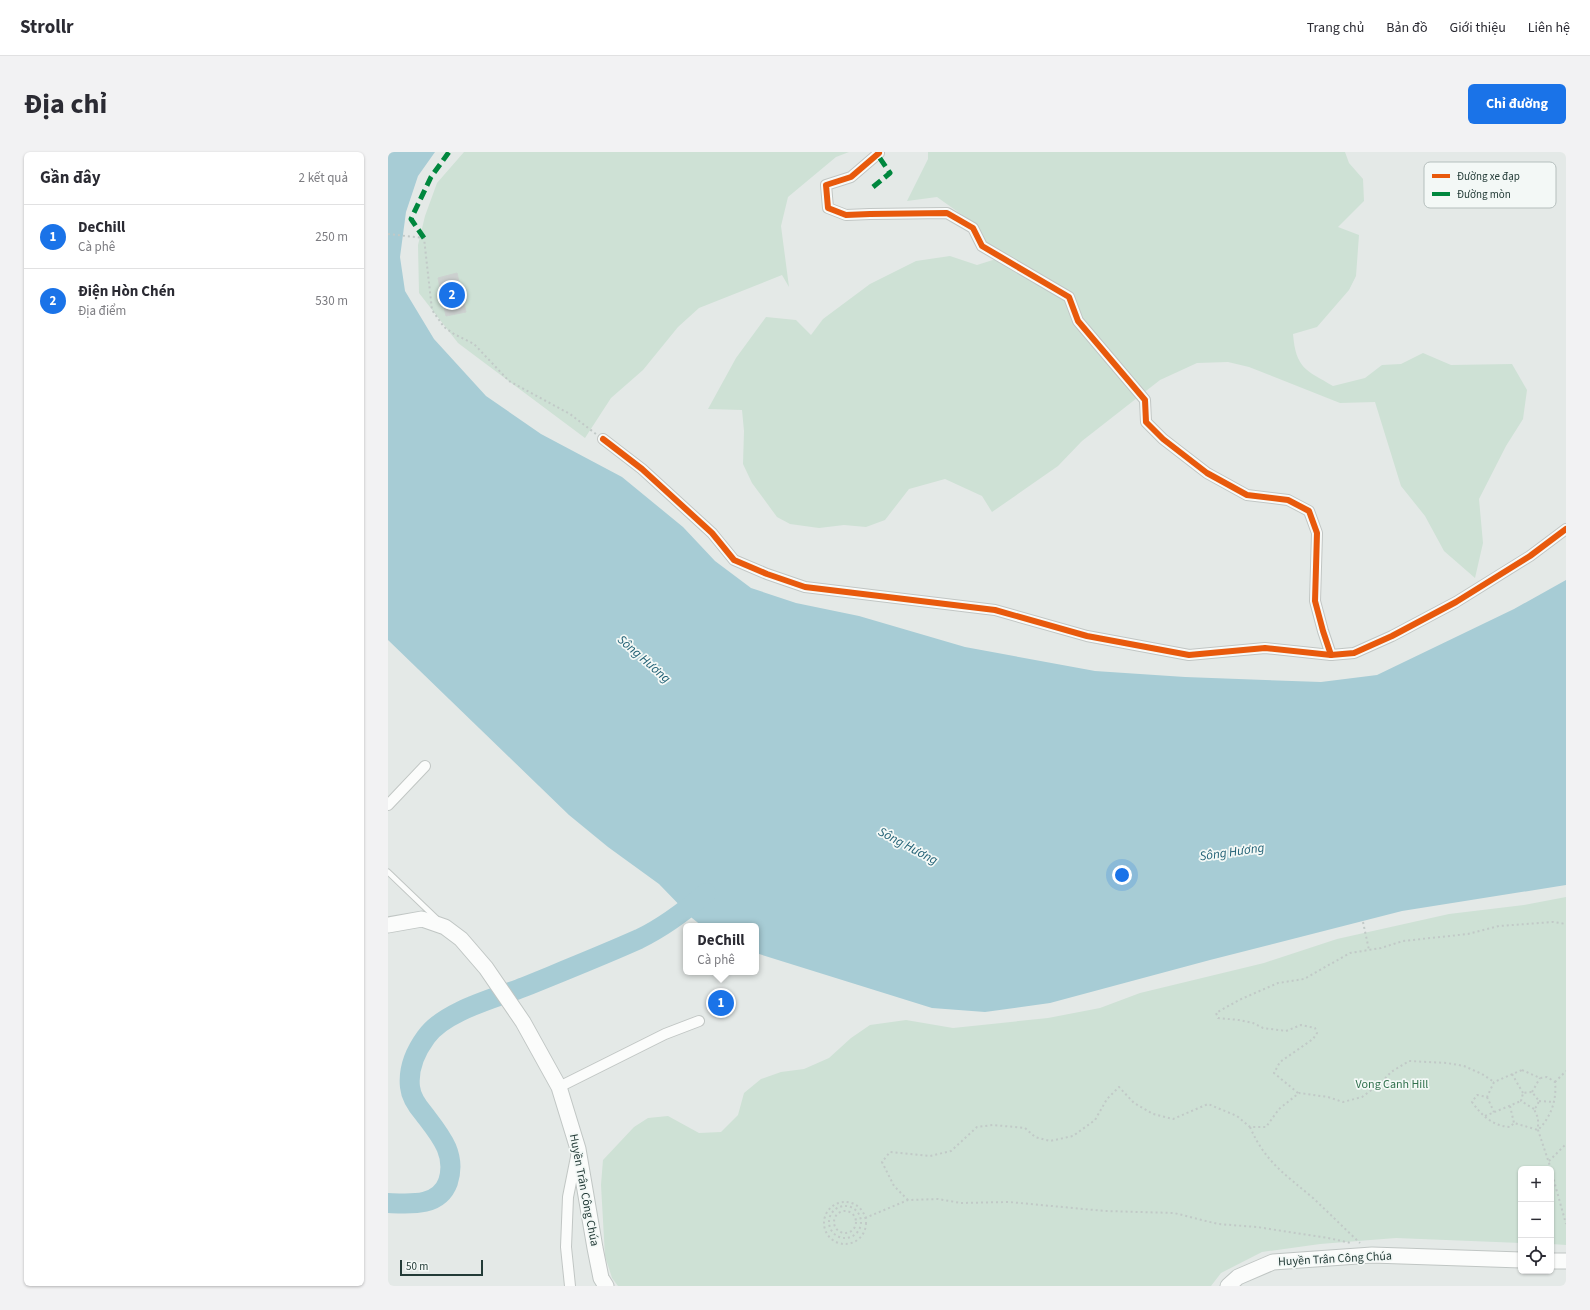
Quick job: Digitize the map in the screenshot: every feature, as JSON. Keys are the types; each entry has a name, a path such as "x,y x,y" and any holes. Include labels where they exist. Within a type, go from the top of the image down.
{"street":[{"path":"880,153 851,177 826,185 828,208 846,215 947,212 973,228 982,246 1069,297 1078,321 1145,400 1146,422 1163,440 1207,473 1247,494 1288,500 1309,511 1317,534 1315,601 1331,655"},
{"path":"603,439 642,469 712,533 734,560 767,574 805,587 995,610 1087,636 1189,655 1265,648 1331,655 1354,653 1392,636 1456,602 1530,556 1566,529"},
{"path":"388,805 425,766"},
{"name":"Huyền Trân Công Chúa","path":"388,925 422,919 445,927 461,939 486,968 523,1022 559,1087 578,1149 601,1278 606,1286"},
{"path":"559,1087 665,1034 699,1021"},
{"path":"570,1286 566,1247 568,1197 578,1149"},
{"name":"Huyền Trân Công Chúa","path":"1228,1286 1238,1277 1273,1262 1372,1255 1518,1260"},
{"path":"1554,1261 1566,1261"}],"lane":[{"path":"388,872 445,927"}],"path":[{"path":"388,234 424,238 432,310 444,327 474,344 509,381 570,414 603,439"},
{"path":"1363,922 1369,950"},
{"path":"1494,1082 1482,1074 1464,1066 1447,1063 1409,1061 1391,1072 1381,1083 1362,1097 1343,1102 1328,1097 1299,1093 1274,1073 1280,1062 1313,1039 1317,1033 1315,1028 1301,1025 1286,1031 1264,1028 1239,1020 1218,1018 1216,1013 1238,1000 1278,983 1304,979 1350,953 1380,948 1403,941 1468,934 1499,926 1553,922 1566,924"},
{"path":"1487,1097 1494,1082 1522,1070 1540,1078 1548,1077 1555,1082 1556,1091 1554,1102 1546,1122 1538,1130"},
{"path":"1555,1082 1566,1071"},
{"path":"1512,1074 1523,1093 1521,1101"},
{"path":"1532,1092 1540,1078"},
{"path":"860,1216 860,1227 858,1232 849,1238 839,1237 832,1231 830,1226 830,1217 833,1212 841,1207 852,1208 860,1216 865,1216 908,1200 938,1199 961,1203 1009,1202 1106,1211 1174,1213 1218,1224 1328,1238 1362,1245 1323,1207 1282,1173 1266,1156 1250,1128 1237,1116 1208,1104 1174,1119 1153,1114 1134,1104 1120,1087 1107,1099 1096,1120 1073,1136 1050,1141 1036,1137 1025,1128 993,1125 977,1127 952,1151 930,1156 890,1152 882,1162 894,1186 908,1200"},
{"path":"1532,1092 1539,1101 1554,1102"},
{"path":"1523,1093 1532,1092"},
{"path":"1250,1128 1266,1127 1279,1109 1299,1093"},
{"path":"1487,1097 1477,1095 1472,1102 1493,1123 1501,1127 1510,1127 1514,1123"},
{"path":"1487,1097 1494,1112"},
{"path":"1485,1116 1521,1101"},
{"path":"1521,1101 1534,1109 1538,1118 1538,1130 1550,1166"},
{"path":"1534,1109 1538,1106 1539,1101"},
{"path":"1510,1106 1514,1123"},
{"path":"1514,1123 1538,1130"},
{"path":"1549,1161 1566,1144"},
{"path":"1554,1180 1566,1224"},
{"path":"851,1202 857,1206 865,1216 866,1224 861,1236 850,1244 843,1244 831,1239 824,1228 826,1213 830,1208 840,1203 851,1202"},
{"path":"840,1203 841,1207"},
{"path":"843,1212 849,1212 856,1220 855,1227 849,1232 842,1232 836,1228 835,1225 837,1215 843,1212"},
{"path":"856,1220 860,1219"},
{"path":"830,1226 835,1225"},
{"path":"849,1238 850,1244"}],"green space":[{"path":"464,152 849,152 836,157 788,197 781,226 789,287 782,275 699,308 678,327 643,370 611,398 585,438 458,343 419,293 418,245 425,216 437,183"},
{"path":"928,152 1345,152 1349,163 1363,179 1364,201 1338,227 1359,235 1356,276 1349,290 1317,327 1293,334 1294,346 1300,362 1304,367 1309,372 1333,386 1365,378 1382,365 1401,364 1423,353 1451,365 1512,364 1527,390 1523,419 1506,446 1479,499 1483,543 1475,578 1444,551 1425,516 1401,486 1375,402 1340,403 1249,367 1228,362 1197,363 1160,380 1082,441 1058,466 992,512 982,496 945,479 909,489 885,520 866,527 844,525 819,528 790,524 777,517 752,483 743,464 744,431 742,410 708,409 736,358 766,317 796,320 811,335 823,319 870,284 916,261 950,256 977,265 996,259 977,228 965,217 937,197 907,201 928,159"},
{"name":"Vong Canh Hill","path":"1566,897 1566,1245 1554,1244 1554,1166 1518,1166 1518,1243 1396,1238 1320,1244 1262,1252 1221,1273 1211,1286 618,1286 612,1278 605,1256 601,1185 603,1160 634,1127 648,1118 668,1116 699,1133 721,1132 738,1115 744,1093 761,1079 781,1072 804,1069 829,1058 851,1038 870,1025 906,1020 953,1028 1048,1018 1100,1008 1140,993 1264,963 1337,939 1449,914 1524,905"}],"water":[{"name":"Sông Hương","path":"388,152 435,152 418,176 406,212 400,257 405,291 434,339 486,396 541,434 622,477 683,527 715,561 751,588 796,603 859,616 965,647 1095,671 1185,677 1321,682 1377,675 1514,609 1566,580 1566,885 1402,911 1050,1003 985,1012 932,1008 759,954 759,923 698,923 659,884 608,847 569,815 388,640"}],"building":[{"path":"457,273 466,312 446,316 438,278"}],"waterway":[{"path":"388,1203 405,1204 431,1200 444,1190 448,1182 450,1172 449,1154 441,1137 415,1102 410,1087 410,1074 413,1061 426,1037 434,1028 445,1020 471,1006 524,987 639,939 674,918 706,893"}],"marked path":[{"path":"424,238 411,219 431,177 449,152"},
{"path":"873,187 890,173 879,157 880,152"}],"cycle path":[{"path":"879,153 851,177 826,185 828,208 846,215 947,213 973,228 982,246 1069,297 1078,321 1145,400 1146,422 1163,439 1207,473 1247,495 1288,500 1309,511 1317,533 1315,601 1331,655"},
{"path":"603,439 642,469 712,533 734,560 767,574 805,587 995,610 1087,636 1189,655 1265,648 1331,655 1354,653 1392,636 1456,602 1530,556 1566,529"}],"place":[{"name":"Điện Hòn Chén","path":"452,295"},
{"name":"DeChill","path":"721,1003"}]}
